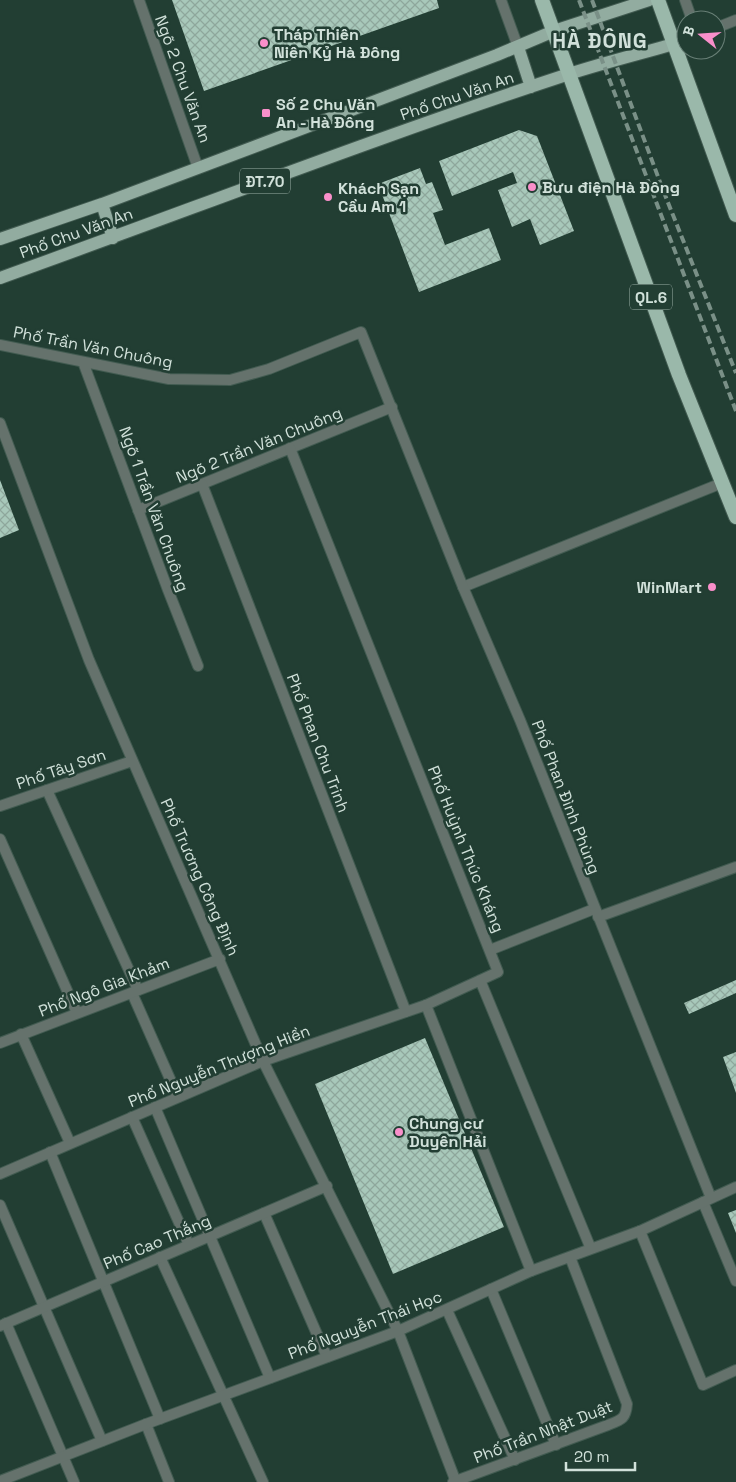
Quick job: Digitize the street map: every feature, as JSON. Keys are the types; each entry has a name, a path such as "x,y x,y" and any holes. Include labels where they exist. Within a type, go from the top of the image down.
{"highway":[{"name":"QL.6","path":"542,0 679,375 736,518"},
{"path":"658,0 676,34"},
{"path":"686,60 736,215"}],"main road":[{"name":"Phố Chu Văn An","path":"0,239 198,168 518,47 554,31 649,0"},
{"name":"Phố Chu Văn An","path":"0,278 351,150 531,87 676,43"},
{"path":"518,47 531,87"},
{"path":"102,204 113,238"}],"street":[{"name":"Ngõ 2 Chu Văn An","path":"139,0 198,168"},
{"path":"501,0 518,47"},
{"name":"Phố Trần Văn Chuông","path":"0,345 169,379 230,380 269,369 362,332 392,407"},
{"name":"Ngõ 1 Trần Văn Chuông","path":"83,362 198,666"},
{"name":"Ngõ 2 Trần Văn Chuông","path":"138,510 392,407"},
{"name":"Phố Phan Đình Phùng","path":"392,407 463,586 520,720 707,1200 736,1280"},
{"name":"Phố Trương Công Định","path":"0,423 89,660 132,761 263,1061 398,1331 455,1482"},
{"name":"Phố Huỳnh Thúc Kháng","path":"290,448 498,972 480,980"},
{"path":"463,586 722,483"},
{"name":"Phố Phan Chu Trinh","path":"202,484 406,1012"},
{"name":"Phố Tây Sơn","path":"0,806 132,761"},
{"path":"47,790 135,991 178,1097"},
{"path":"0,839 77,1013"},
{"path":"490,950 736,867"},
{"name":"Phố Ngô Gia Khảm","path":"0,1043 220,959"},
{"path":"480,980 592,1249"},
{"name":"Phố Nguyễn Thượng Hiền","path":"0,1174 263,1061 426,1005 480,980"},
{"path":"426,1005 531,1271"},
{"path":"21,1034 70,1143"},
{"path":"155,1107 270,1378"},
{"path":"132,1117 189,1245"},
{"path":"50,1152 160,1419"},
{"name":"Phố Cao Thắng","path":"3,1324 327,1186"},
{"name":"Phố Nguyễn Thái Học","path":"0,1480 398,1331 531,1271 640,1232 736,1187"},
{"path":"0,1205 102,1441"},
{"path":"264,1213 327,1357"},
{"path":"640,1232 703,1385 736,1370"},
{"path":"160,1257 263,1482"},
{"name":"Phố Trần Nhật Duật","path":"455,1482 621,1420 626,1413 627,1404 570,1257"},
{"path":"491,1289 556,1445"},
{"path":"447,1310 515,1460"},
{"path":"3,1324 64,1456 74,1482"},
{"path":"146,1424 169,1482"}],"building":[{"name":"Tháp Thiên Niên Kỷ Hà Đông","path":"172,0 437,0 439,8 204,91"},
{"name":"Bưu điện Hà Đông","path":"519,130 537,136 574,231 540,245 530,219 512,227 498,190 517,183 513,172 452,196 439,161"},
{"path":"420,168 426,184 432,182 443,210 433,213 445,245 489,228 501,260 419,292 378,184"},
{"path":"0,480 19,530 0,538"},
{"path":"736,980 736,993 689,1014 684,1003"},
{"name":"Chung cư Duyên Hải","path":"425,1038 504,1227 393,1274 315,1084"},
{"path":"736,1052 736,1093 723,1057"},
{"path":"736,1210 736,1233 728,1213"}],"railway":[{"path":"579,0 736,411"},
{"path":"592,0 663,190 736,373"}],"place":[{"name":"Tháp Thiên Niên Kỷ Hà Đông","path":"264,43"},
{"name":"Số 2 Chu Văn An - Hà Đông","path":"266,113"},
{"name":"Bưu điện Hà Đông","path":"532,187"},
{"name":"Khách Sạn Cầu Am 1","path":"328,197"},
{"name":"WinMart","path":"712,587"},
{"name":"Chung cư Duyên Hải","path":"399,1132"}],"district":[{"name":"HÀ ĐÔNG","path":"600,40"}]}
